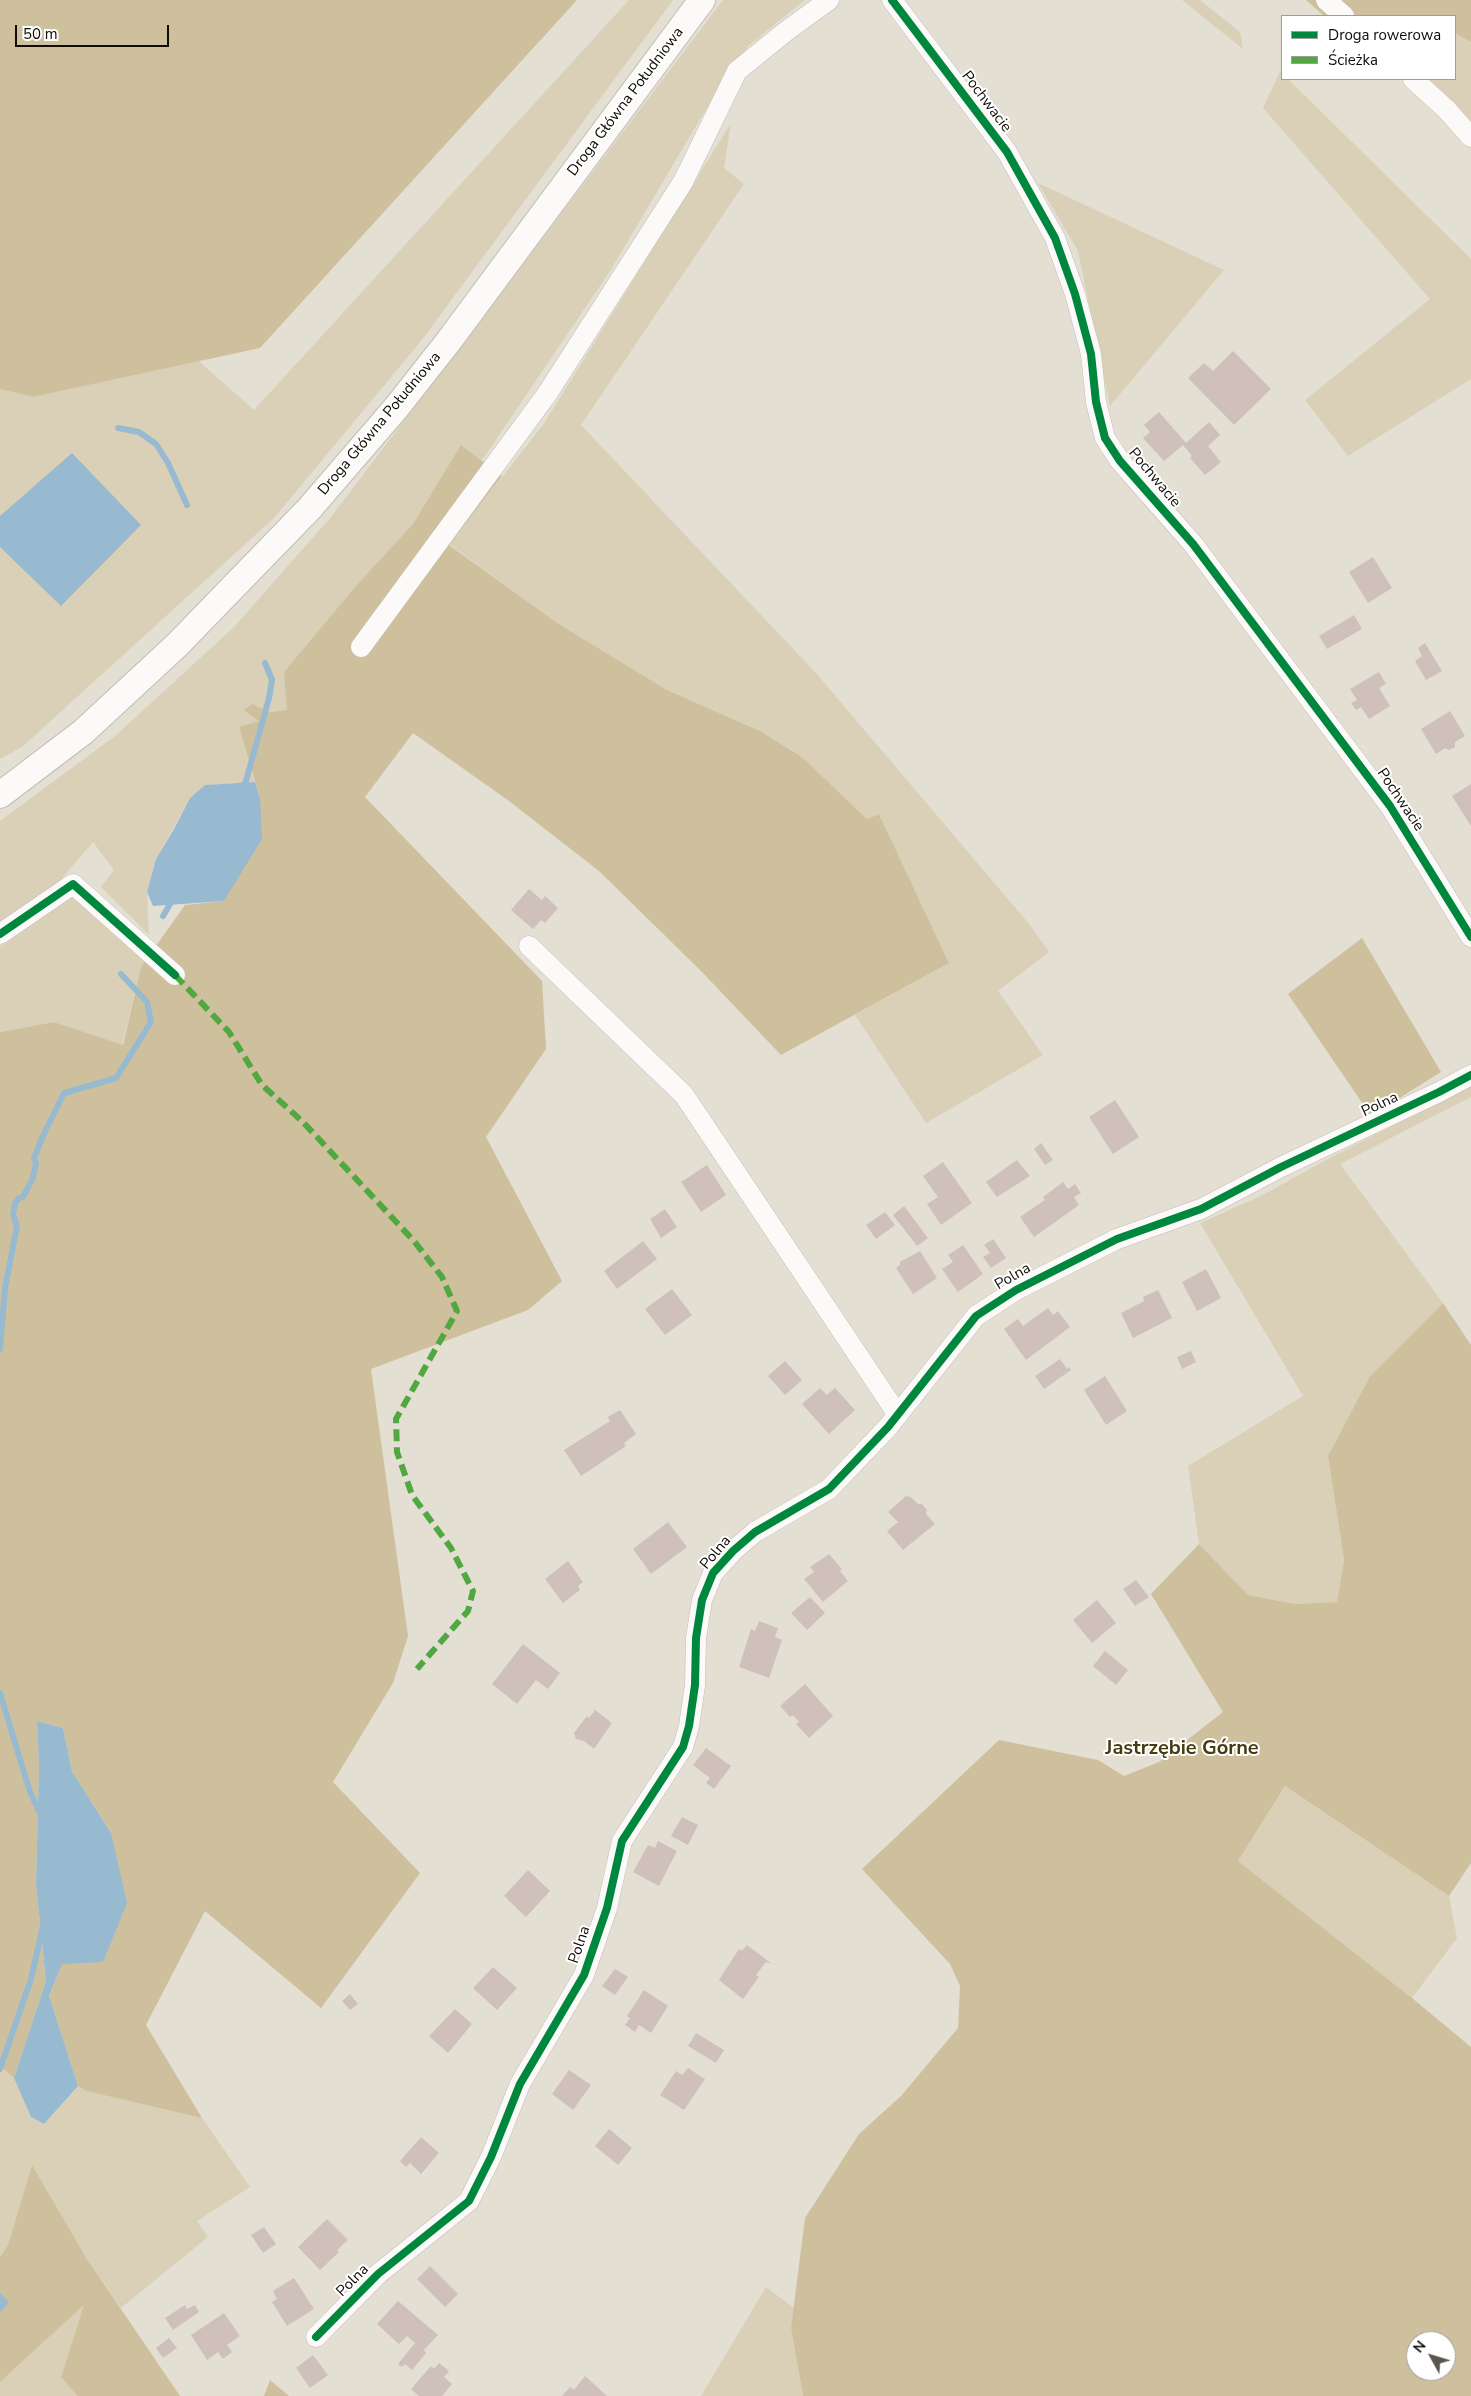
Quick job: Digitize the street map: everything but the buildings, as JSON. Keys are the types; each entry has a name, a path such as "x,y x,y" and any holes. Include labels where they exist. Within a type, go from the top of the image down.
{"main road":[{"name":"Droga Główna Południowa","path":"0,795 83,732 176,646 309,509 396,408 442,350 702,0"}],"street":[{"path":"361,647 547,394 683,182 737,71 785,32 829,0"},
{"name":"Pochwacie","path":"892,0 1007,152 1054,238 1075,294 1091,354 1096,402 1105,438 1120,461 1193,544 1390,806 1471,937"},
{"path":"1326,0 1343,15"},
{"path":"1414,80 1447,110 1471,137"},
{"path":"0,934 73,884 175,975"},
{"path":"529,946 684,1095 898,1415"},
{"name":"Polna","path":"316,2337 378,2274 468,2201 491,2157 520,2084 584,1975 607,1908 622,1841 683,1747 689,1726 695,1685 696,1638 702,1600 713,1573 732,1551 755,1532 829,1489 898,1415 976,1316 1016,1290 1116,1239 1200,1210 1281,1167 1471,1075"}],"shaded area":[{"path":"0,0 577,0 260,348 33,397 0,389"},
{"path":"629,0 673,0 421,341 274,518 22,747 0,759 0,389 33,397 199,361 254,410"},
{"path":"723,0 805,0 748,46 700,119 612,268 439,524 344,716 239,727 255,782 205,785 190,798 156,859 147,892 149,935 101,887 114,870 93,842 58,883 0,921 0,821 115,736 234,627 331,517"},
{"path":"1182,0 1200,0 1240,32 1243,49"},
{"path":"1306,0 1471,0 1471,42 1456,34 1456,15 1323,15"},
{"path":"1456,34 1471,42 1471,135 1418,80 1456,80"},
{"path":"1280,71 1281,80 1289,80 1471,259 1471,379 1348,456 1305,400 1430,299 1263,108"},
{"path":"731,123 724,168 744,184 581,425 816,673 1030,925 1049,952 998,991 1043,1055 926,1123 855,1015 949,963 879,814 867,819 802,757 760,731 667,690 559,624 449,544 543,425"},
{"path":"1038,183 1224,270 1110,406 1078,251"},
{"path":"461,445 502,476 449,545 559,624 667,690 760,731 802,757 867,819 879,814 949,963 781,1055 702,972 599,871 509,801 413,733 365,797 542,981 546,1049 486,1137 562,1281 528,1310 371,1369 408,1636 393,1683 333,1782 420,1873 321,2008 205,1911 146,2025 202,2118 86,2091 78,2086 49,1997 111,1833 72,1771 63,1728 37,1721 39,1768 36,1885 46,1981 14,2078 0,2066 0,1032 54,1022 123,1045 141,967 185,905 224,901 260,798 239,727 259,721 244,710 252,704 263,709 265,713 287,710 284,672 356,586 413,524"},
{"path":"74,896 147,959 141,967 122,1045 54,1022 0,1032 0,947"},
{"path":"1362,938 1441,1072 1371,1116 1288,994"},
{"path":"1471,1085 1471,1097 1340,1164 1443,1303 1370,1376 1328,1456 1344,1560 1337,1602 1296,1604 1248,1595 1199,1544 1188,1466 1303,1396 1200,1223 1261,1196"},
{"path":"1443,1303 1471,1345 1471,1863 1449,1896 1285,1786 1238,1861 1471,2047 1471,2396 803,2396 791,2328 805,2218 859,2134 901,2096 958,2028 960,1986 950,1964 862,1869 999,1740 1098,1760 1124,1776 1159,1762 1223,1712 1151,1594 1199,1544 1248,1595 1296,1604 1337,1602 1344,1560 1328,1456 1370,1376"},
{"path":"1285,1786 1449,1896 1457,1938 1412,1998 1238,1861"},
{"path":"0,2066 14,2078 31,2117 44,2124 78,2086 86,2091 202,2118 250,2187 197,2221 208,2237 121,2308 87,2259 32,2166 8,2245 0,2257"},
{"path":"32,2165 87,2259 180,2396 77,2396 61,2377 84,2305 0,2382 0,2257 8,2245"},
{"path":"766,2287 794,2308 791,2328 803,2396 701,2396"},
{"path":"85,2304 61,2377 77,2396 0,2396 0,2382"},
{"path":"270,2380 289,2396 264,2396"}],"water":[{"path":"72,453 141,525 61,606 0,547 0,516"},
{"path":"255,782 260,798 262,839 224,901 153,906 147,892 156,859 190,798 205,785"},
{"path":"37,1721 63,1728 72,1771 111,1833 127,1903 103,1962 62,1964 49,1996 78,2086 44,2124 31,2117 14,2078 46,1981 36,1885 39,1768"}],"waterway":[{"path":"118,428 139,432 156,444 168,463 187,505"},
{"path":"242,788 246,781 269,698 272,680 265,663"},
{"path":"163,916 173,899"},
{"path":"0,1349 5,1288 17,1226 13,1215 15,1204 18,1199 23,1197 33,1178 36,1163 34,1158 43,1136 64,1093 116,1078 151,1022 147,1002 121,974"},
{"path":"0,1693 30,1792 41,1815"},
{"path":"0,2069 31,1979 43,1926"},
{"path":"0,2297 5,2302 0,2308"}],"marked path":[{"path":"175,975 229,1032 262,1085 302,1121 414,1241 442,1277 457,1311 396,1419 397,1452 412,1495 451,1548 473,1591 468,1611 417,1669"}],"cycle path":[{"path":"892,0 1007,152 1055,238 1075,294 1091,354 1096,402 1105,438 1120,461 1193,544 1390,806 1471,937"},
{"path":"0,934 73,884 175,975"},
{"path":"316,2337 378,2274 469,2201 491,2157 520,2084 584,1975 607,1908 622,1841 683,1747 689,1726 695,1685 696,1638 702,1600 713,1573 733,1551 755,1532 829,1489 888,1427 976,1316 1016,1290 1117,1239 1201,1209 1281,1167 1471,1075"}],"district":[{"name":"Jastrzębie Górne","path":"1182,1749"}]}
